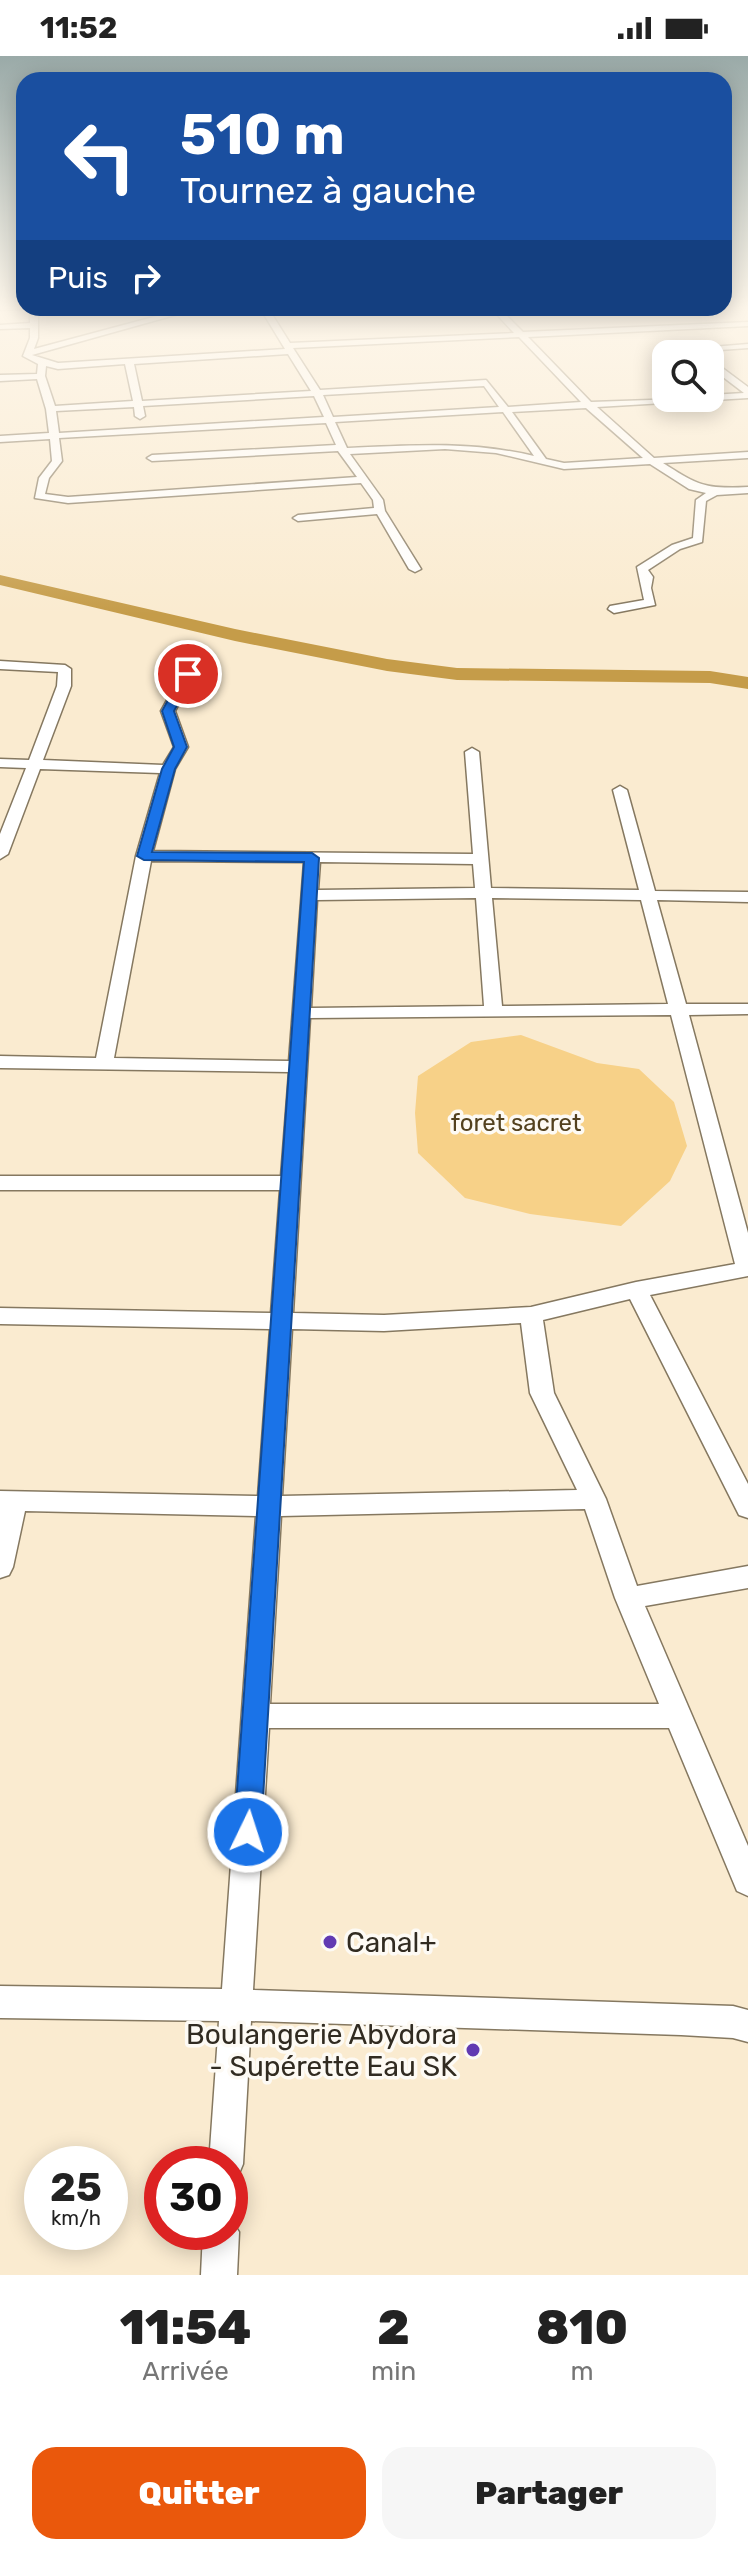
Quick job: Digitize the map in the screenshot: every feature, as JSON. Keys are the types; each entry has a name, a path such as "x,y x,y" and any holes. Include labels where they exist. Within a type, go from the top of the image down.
{"street":[{"path":"59,409 51,409 57,461 44,478 39,496 68,500 160,487 364,480"},
{"path":"138,409 155,470"},
{"path":"324,409 342,449 378,500 380,511 415,569"},
{"path":"0,439 530,409"},
{"path":"593,409 651,460 693,487 715,492 748,490"},
{"path":"506,410 544,463"},
{"path":"152,458 445,446 496,450 564,466 748,455"},
{"path":"614,609 651,602 645,588 647,577 641,569 676,547 698,540 701,500 715,492"},
{"path":"298,518 380,511"},
{"path":"0,665 65,669 64,686 0,854"},
{"path":"104,1062 144,856 168,769 181,747 168,711 188,674"},
{"path":"472,752 493,1009"},
{"path":"0,763 168,769"},
{"path":"0,1316 384,1323 531,1315 636,1290 748,1269 620,790"},
{"path":"144,856 481,859"},
{"path":"227,2146 312,858"},
{"path":"309,895 484,893 748,897"},
{"path":"301,1013 748,1009"},
{"path":"0,1062 298,1067"},
{"path":"0,1183 291,1183"},
{"path":"636,1290 748,1508"},
{"path":"531,1315 542,1393 594,1499 628,1598 748,1881"},
{"path":"0,1567 7,1501 269,1506 594,1499"},
{"path":"628,1598 748,1577"},
{"path":"255,1716 679,1716"},
{"path":"0,2002 236,2005 681,2019 733,2022 748,2026"},
{"path":"219,2275 220,2250"}],"green space":[{"name":"foret sacret","path":"521,1035 597,1063 639,1069 674,1102 687,1146 670,1181 621,1226 530,1214 465,1198 418,1153 415,1113 418,1076 471,1042"}],"waterway":[{"path":"0,580 235,635 387,665 457,674 710,677 748,683"}],"place":[{"name":"Canal+","path":"330,1942"},
{"name":"Boulangerie Abydora - Supérette Eau SK","path":"473,2050"}],"route":[{"path":"188,674 168,711 181,747 168,769 144,856 312,858 248,1832"}]}
